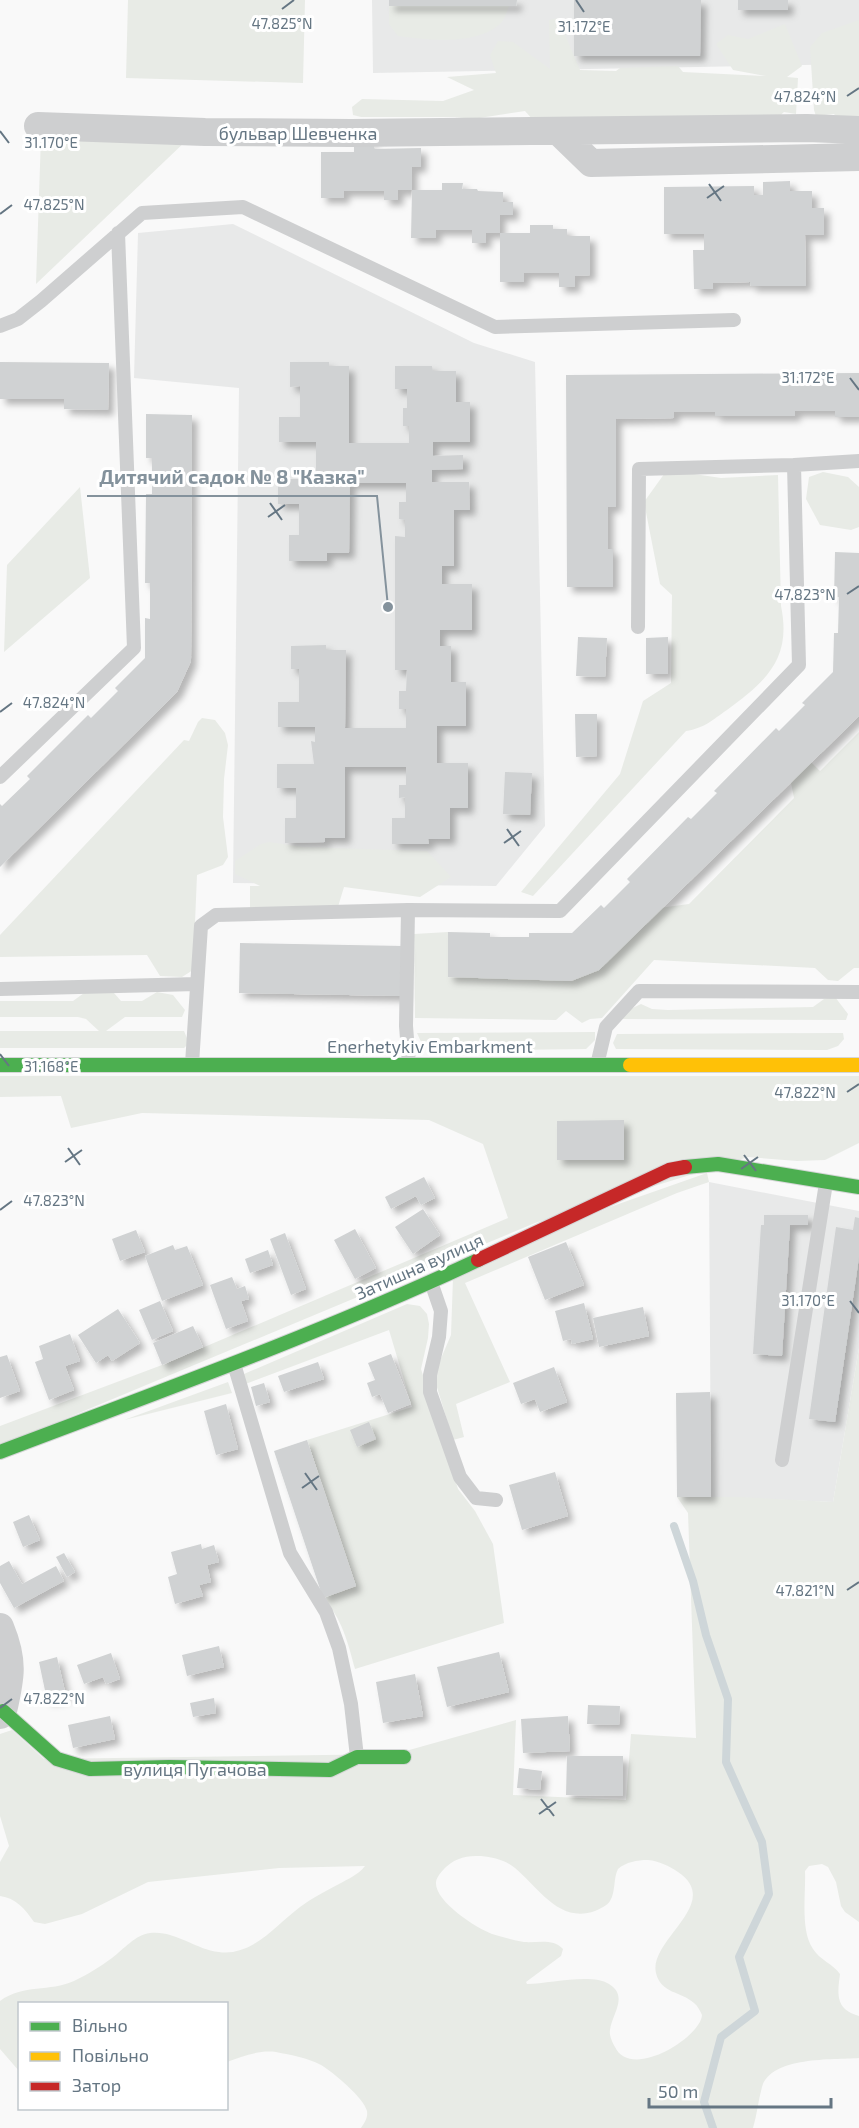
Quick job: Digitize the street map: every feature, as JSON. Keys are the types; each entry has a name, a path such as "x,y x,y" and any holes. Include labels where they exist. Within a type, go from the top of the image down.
{"street":[{"name":"бульвар Шевченка","path":"38,126 216,132 559,132 807,128 859,130"},
{"path":"559,132 591,163 859,157"},
{"name":"Enerhetykiv Embarkment","path":"0,1065 859,1065"},
{"name":"Затишна вулиця","path":"0,1452 275,1348 431,1281 669,1170 694,1165 718,1164 859,1187"},
{"name":"вулиця Пугачова","path":"0,1627 9,1653 10,1678 1,1713 57,1759 90,1769 169,1767 330,1770 357,1757 404,1757"}],"lane":[{"path":"0,326 18,319 41,301 142,213 243,207 495,327 734,320"},
{"path":"0,777 134,648 118,232"},
{"path":"638,627 639,469 859,461"},
{"path":"192,1064 201,926 216,915 408,910 560,911 799,665 794,465"},
{"path":"408,910 406,1026 409,1064"},
{"path":"0,989 197,984"},
{"path":"597,1065 606,1027 639,991 859,992"},
{"path":"782,1460 825,1183"},
{"path":"431,1281 441,1311 439,1337 430,1374 430,1392 460,1477 476,1498 496,1500"},
{"path":"234,1364 290,1553 326,1612 339,1648 351,1704 357,1757"}],"shaded area":[{"path":"128,0 305,0 303,83 126,78"},
{"path":"372,0 859,0 859,64 373,73"},
{"path":"389,6 509,6 502,21 491,30 466,38 437,40 398,36 389,24"},
{"path":"558,18 580,70 616,71 620,68 678,66 683,72 766,76 733,70 716,44 728,35 748,39 785,24 802,66 787,77 798,78 796,114 784,112 775,120 534,121 525,111 473,119 353,115 352,107 362,99 443,101 474,90 447,77 496,73 490,55 498,41 513,42 550,69 549,20"},
{"path":"859,20 859,120 839,120 834,114 816,116 810,47 822,33"},
{"path":"41,136 188,139 36,284"},
{"path":"233,224 474,343 535,362 545,826 496,886 233,883 239,388 134,378 138,233"},
{"path":"667,470 721,478 778,475 783,624 783,641 779,655 764,678 741,699 708,723 686,731 533,896 521,892 620,774 643,701 671,683 672,595 660,584 644,502"},
{"path":"823,472 848,477 859,487 859,527 851,530 820,525 806,499 809,477"},
{"path":"80,487 90,578 4,652 7,565"},
{"path":"202,718 215,720 225,733 228,745 223,817 228,857 223,865 197,875 193,970 182,977 160,976 147,955 0,957 0,935 184,740 189,741"},
{"path":"859,732 859,968 854,968 838,981 828,980 815,968 654,960 602,1018 590,1019 582,1023 566,1011 556,1020 415,1018 414,934 448,932 448,976 659,908 689,904 794,798 791,783 809,760 820,771"},
{"path":"269,842 303,847 427,851 451,877 420,897 344,887 337,910 250,909 250,886 260,886 235,874 235,861 261,844"},
{"path":"91,988 114,993 121,1001 142,1001 157,992 173,995 185,1010 182,1017 125,1017 106,1031 184,1031 189,1043 184,1048 0,1048 0,1031 99,1031 86,1019 78,1017 0,1017 0,1001 73,1001"},
{"path":"835,997 848,1014 846,1020 620,1019 624,1012 641,1004 652,1009 668,1010 813,1007 824,999"},
{"path":"595,1032 595,1040 586,1049 429,1051 422,1044 417,1033"},
{"path":"843,1033 844,1039 838,1046 827,1050 616,1049 613,1043 617,1034"},
{"path":"0,1076 859,1076 859,1143 825,1160 797,1161 748,1157 535,1223 0,1446 0,1426 162,1365 508,1218 483,1144 429,1120 142,1113 71,1128 61,1096 0,1097"},
{"path":"707,1173 709,1182 677,1193 465,1283 510,1382 456,1404 464,1437 453,1440 436,1384 436,1370 451,1335 453,1278 610,1207"},
{"path":"709,1182 859,1211 859,1348 833,1502 711,1497"},
{"path":"407,1304 420,1306 427,1314 428,1338 421,1369 458,1489 475,1511 493,1544 504,1623 355,1669 340,1622 323,1598 356,1586 307,1440 412,1407 389,1330 243,1385 244,1374"},
{"path":"859,1348 859,1922 845,1912 841,1906 836,1882 828,1867 822,1864 809,1866 805,1871 804,1912 806,1932 813,1949 840,1974 838,1989 842,2005 846,2010 859,2016 859,2058 804,2062 777,2070 768,2077 762,2087 753,2128 361,2128 367,2111 360,2099 333,2073 311,2060 276,2052 263,2052 228,2062 228,2002 18,2002 18,2070 0,2049 0,2001 9,1996 18,1992 74,1981 112,1958 135,1939 150,1933 168,1934 219,1952 242,1950 260,1940 305,1904 353,1876 365,1866 279,1868 148,1882 82,1914 45,1924 34,1922 20,1905 0,1896 0,1862 9,1846 0,1816 0,1734 12,1730 44,1759 395,1754 516,1720 513,1795 626,1800 631,1734 696,1738 688,1513 677,1497 740,1497 833,1502","holes":["476,1856 499,1859 511,1865 560,1908 582,1914 595,1911 609,1903 618,1869 628,1863 648,1860 664,1864 678,1872 690,1884 693,1896 689,1909 657,1960 656,1973 662,1985 689,1999 697,2006 702,2015 699,2024 678,2044 664,2052 649,2058 635,2059 623,2056 611,2039 611,2024 619,2000 615,1989 609,1984 592,1979 527,1984 526,1982 561,1956 563,1949 555,1943 524,1942 485,1931 457,1913 437,1889 437,1878 443,1870 458,1859"]},
{"path":"228,1382 232,1393 124,1420"}],"building":[{"path":"389,0 517,0 516,6 389,6"},
{"path":"574,0 701,0 700,56 574,56"},
{"path":"738,0 788,0 788,10 738,10"},
{"path":"354,143 374,143 374,149 421,148 421,167 412,167 412,190 398,190 398,200 384,200 384,191 344,191 344,198 321,198 321,152 354,152"},
{"path":"790,181 790,191 812,191 812,208 824,208 824,235 805,235 806,286 751,286 750,282 713,283 713,289 694,289 693,250 704,250 704,234 664,234 664,187 754,186 754,195 763,195 763,182"},
{"path":"442,183 463,183 462,189 503,192 503,202 513,202 513,215 500,215 500,233 486,233 486,243 472,243 472,230 436,230 436,238 411,238 412,190 442,190"},
{"path":"530,225 553,225 553,229 567,229 567,236 590,236 590,275 575,276 575,287 559,287 559,273 524,273 524,282 500,282 500,233 530,233"},
{"path":"0,362 109,363 108,410 64,409 64,399 0,399"},
{"path":"290,362 329,362 329,366 349,366 349,443 409,443 409,426 403,426 403,408 407,408 407,389 395,389 395,366 432,366 433,371 456,371 456,402 470,402 470,442 433,442 433,456 463,455 463,469 432,470 432,482 469,482 470,510 454,510 454,566 442,566 442,584 472,584 472,630 440,630 440,646 451,646 451,682 466,682 466,726 437,726 437,763 468,763 468,808 450,808 450,839 428,839 429,844 392,844 392,818 405,818 405,797 399,798 399,785 406,785 406,767 345,767 345,838 325,838 325,842 285,843 285,818 296,818 296,788 277,788 277,764 314,764 311,741 315,742 315,727 278,727 278,702 299,702 299,669 291,669 291,646 326,645 326,650 346,650 345,728 406,728 406,709 399,709 399,691 406,691 407,670 395,670 395,536 405,537 405,520 399,519 399,502 406,502 406,483 350,483 349,553 327,553 327,561 289,561 289,535 299,535 299,504 278,504 278,479 316,479 316,442 279,442 279,417 300,417 300,386 290,387"},
{"path":"859,373 859,417 835,417 835,411 795,411 795,416 715,416 715,412 674,412 674,418 616,419 616,507 608,507 608,549 613,549 613,587 567,587 566,375"},
{"path":"146,414 192,415 191,661 177,692 0,867 0,804 2,806 30,779 27,776 88,715 91,718 118,691 115,688 145,658 145,618 150,619 150,583 145,583 146,494 152,494 152,458 146,458"},
{"path":"835,552 859,553 859,716 599,970 571,981 448,977 448,932 490,933 490,937 529,937 529,933 572,933 601,905 604,908 630,882 627,879 688,817 691,819 717,793 714,791 776,728 779,731 805,705 802,703 833,672 834,633 838,633 839,597 834,598"},
{"path":"578,637 607,638 605,677 576,676"},
{"path":"668,637 668,674 646,674 646,638"},
{"path":"575,714 597,714 597,756 576,757"},
{"path":"505,772 532,773 530,815 503,814"},
{"path":"240,943 404,946 403,996 239,993"},
{"path":"624,1120 624,1160 557,1160 557,1121"},
{"path":"424,1177 435,1198 421,1205 416,1196 391,1209 385,1197"},
{"path":"423,1209 440,1235 413,1254 395,1227"},
{"path":"764,1215 808,1215 808,1225 790,1225 782,1356 753,1354 761,1225 764,1225"},
{"path":"855,1217 859,1218 859,1257 835,1422 809,1419 836,1227 853,1230"},
{"path":"355,1229 376,1268 355,1279 334,1240"},
{"path":"136,1230 145,1252 120,1261 112,1239"},
{"path":"285,1233 306,1289 291,1295 270,1239"},
{"path":"566,1242 584,1285 545,1300 528,1257"},
{"path":"173,1245 175,1250 187,1246 203,1285 162,1301 145,1256"},
{"path":"268,1250 273,1265 250,1273 245,1259"},
{"path":"232,1277 237,1289 245,1286 249,1299 241,1301 248,1321 226,1329 210,1285"},
{"path":"160,1301 173,1331 152,1340 139,1310"},
{"path":"584,1303 593,1339 572,1344 571,1339 563,1341 555,1311"},
{"path":"643,1307 649,1336 599,1347 593,1318"},
{"path":"118,1309 140,1343 112,1361 108,1355 96,1363 78,1335"},
{"path":"193,1326 203,1347 162,1365 153,1343"},
{"path":"70,1334 80,1361 65,1366 74,1390 49,1400 35,1362 43,1359 39,1346"},
{"path":"391,1354 411,1404 388,1413 380,1394 372,1397 367,1383 375,1380 368,1363"},
{"path":"7,1355 20,1391 0,1398 0,1357"},
{"path":"318,1362 324,1379 284,1392 278,1376"},
{"path":"554,1367 567,1402 540,1412 535,1399 521,1404 513,1383"},
{"path":"264,1383 270,1402 256,1406 251,1387"},
{"path":"710,1392 711,1497 677,1497 676,1393"},
{"path":"226,1404 238,1449 216,1455 204,1411"},
{"path":"369,1422 376,1439 357,1447 350,1430"},
{"path":"307,1440 356,1586 323,1598 274,1451"},
{"path":"555,1472 568,1516 522,1530 509,1485"},
{"path":"29,1515 40,1540 23,1547 13,1522"},
{"path":"201,1544 202,1549 214,1545 219,1562 207,1565 211,1582 199,1585 203,1596 175,1604 168,1577 177,1574 171,1552"},
{"path":"64,1553 75,1572 67,1577 56,1557"},
{"path":"9,1561 22,1584 56,1566 64,1581 14,1608 0,1583 0,1566"},
{"path":"219,1646 224,1667 187,1676 182,1655"},
{"path":"499,1652 509,1692 447,1707 437,1667"},
{"path":"111,1653 120,1679 106,1684 103,1677 84,1684 77,1665"},
{"path":"57,1657 66,1696 47,1700 39,1662"},
{"path":"415,1674 423,1716 383,1723 376,1682"},
{"path":"214,1698 216,1713 193,1717 190,1703"},
{"path":"588,1705 620,1706 619,1725 587,1724"},
{"path":"110,1716 115,1739 73,1748 68,1725"},
{"path":"568,1716 570,1751 523,1753 521,1719"},
{"path":"567,1756 623,1756 623,1796 566,1795"},
{"path":"519,1768 542,1771 540,1790 517,1788"}],"waterway":[{"path":"674,1526 693,1581 706,1635 728,1699 726,1762 762,1842 769,1894 739,1957 755,2011 721,2037 704,2102 713,2128"}],"traffic: fast":[{"path":"0,1065 630,1065"},
{"path":"685,1167 718,1164 859,1187"},
{"path":"0,1452 301,1337 478,1260"},
{"path":"3,1711 57,1759 90,1769 169,1767 330,1770 357,1757 404,1757"}],"traffic: slow":[{"path":"630,1065 859,1065"}],"traffic: jam":[{"path":"478,1260 669,1170 685,1167"}],"place":[{"name":"Дитячий садок № 8 \"Казка\"","path":"388,607"}]}
